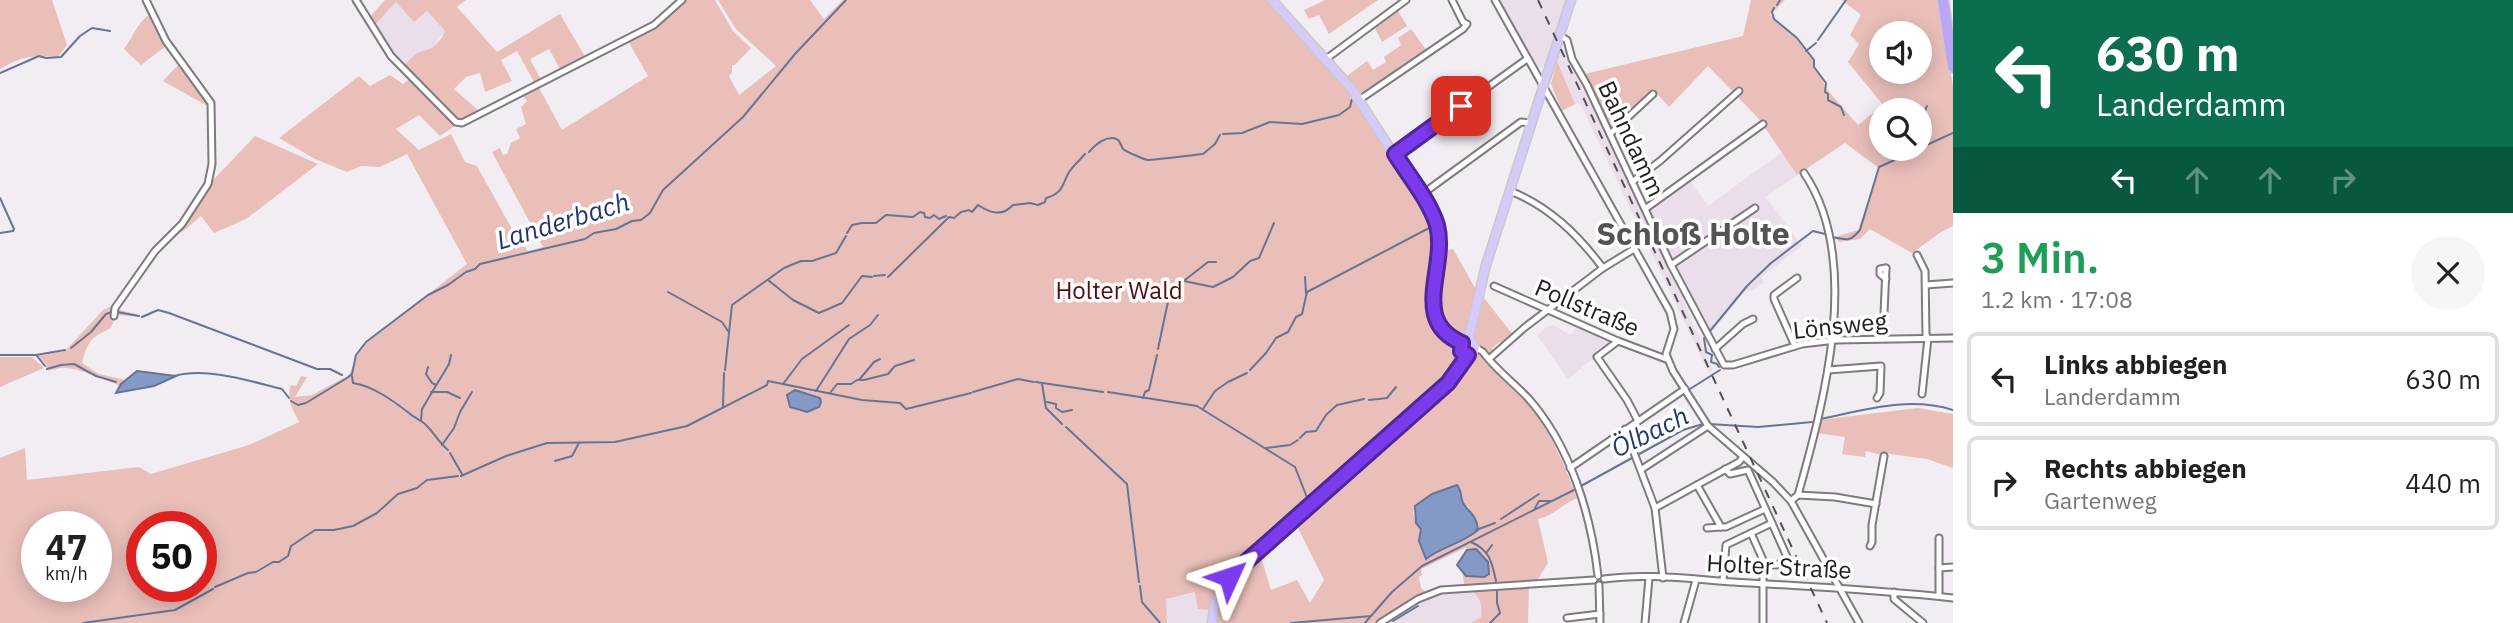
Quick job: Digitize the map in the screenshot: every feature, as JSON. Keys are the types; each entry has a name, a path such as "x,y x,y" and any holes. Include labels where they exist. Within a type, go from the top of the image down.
{"highway":[{"path":"1943,0 1953,67"},
{"path":"1950,0 1953,28"}],"main road":[{"path":"1272,0 1359,100 1431,212 1439,237 1433,307 1437,322 1446,335 1468,348"},
{"path":"1212,623 1218,596 1235,572 1440,391 1460,368 1468,348 1480,285 1571,0"}],"street":[{"path":"114,316 116,308 155,251 182,224 208,184 212,173 211,103 166,41 146,0"},
{"path":"356,0 391,56 456,122 462,123 654,25 681,0"},
{"path":"1326,59 1406,0"},
{"path":"1359,100 1463,29 1467,24 1463,22 1452,0"},
{"path":"1494,0 1673,319 1674,328 1666,359 1706,424 1791,501 1859,623"},
{"name":"Bahndamm","path":"1559,35 1567,40 1572,59 1671,265 1715,349 1723,363 1732,365"},
{"path":"1395,154 1527,59"},
{"path":"1533,69 1543,72 1550,66"},
{"path":"1632,182 1660,161 1739,91"},
{"path":"1609,134 1653,94"},
{"path":"1421,195 1521,122 1531,123"},
{"path":"1645,209 1763,124"},
{"path":"1791,501 1798,495 1828,370 1832,341 1834,288 1828,232 1823,208 1804,173"},
{"path":"1510,191 1547,211 1578,237 1603,268"},
{"path":"1671,265 1755,208"},
{"path":"1487,357 1603,268 1634,249"},
{"path":"1917,255 1924,268 1928,338 1922,394"},
{"path":"1795,346 1773,299 1774,295 1797,278"},
{"path":"1883,337 1886,279"},
{"path":"1926,285 1953,283"},
{"name":"Pollstraße","path":"1494,286 1618,341 1666,359"},
{"path":"1715,349 1743,324 1753,319"},
{"name":"Lönsweg","path":"1732,365 1795,346 1832,341 1883,337 1953,338"},
{"path":"1618,341 1597,358 1627,400 1638,421"},
{"path":"1468,348 1487,357 1535,408 1570,468 1592,537 1599,580 1600,623"},
{"path":"1828,370 1881,366 1880,393 1877,398"},
{"path":"1570,468 1685,389"},
{"path":"1642,469 1706,424"},
{"path":"1625,429 1656,508 1663,578"},
{"path":"1870,546 1884,456"},
{"path":"1656,508 1743,457"},
{"path":"1725,469 1730,474 1748,470 1788,559 1777,565 1762,564"},
{"path":"1697,485 1721,527"},
{"path":"1798,495 1835,497 1876,504"},
{"path":"1707,528 1726,527 1765,509"},
{"path":"1723,581 1726,545 1772,523"},
{"path":"1751,533 1762,564 1762,623"},
{"path":"1939,538 1939,596"},
{"path":"1939,568 1953,567"},
{"name":"Holter Straße","path":"1380,623 1418,598 1441,590 1624,576 1840,587 1953,598"},
{"path":"1645,623 1649,578"},
{"path":"1685,623 1696,580"},
{"path":"1894,592 1894,599 1923,623"},
{"path":"1567,618 1600,614"}],"shaded area":[{"path":"1498,0 1566,0 1544,67 1537,68"},
{"path":"396,2 427,11 445,31 432,48 417,53 403,66 374,26"},
{"path":"1565,49 1569,63 1681,294 1713,371 1709,373 1580,103 1575,104 1557,61 1559,52"},
{"path":"1782,152 1797,175 1766,197 1802,246 1761,277 1764,282 1751,291 1746,290 1710,334 1648,209 1689,180 1708,206"},
{"path":"1553,325 1570,335 1579,326 1614,341 1568,379 1537,335"},
{"path":"1470,589 1482,603 1481,617 1471,623 1385,623 1420,601 1442,592"},
{"path":"1196,592 1210,610 1209,623 1167,623 1165,599"}],"green space":[{"path":"0,0 52,0 67,45 58,57 28,57 0,69"},
{"path":"385,0 466,0 457,7 497,52 560,14 586,58 561,71 549,49 530,59 541,80 535,84 517,51 501,60 512,81 485,92 480,73 466,77 454,89 480,112 459,122 403,66 417,53 432,48 445,31 427,11 414,22 396,2 374,26 369,18"},
{"name":"Holter Wald","path":"683,0 715,0 733,31 751,48 732,65 732,73 729,76 739,95 776,66 736,29 718,0 810,0 824,19 843,0 1267,0 1348,88 1429,213 1436,252 1453,249 1475,288 1480,290 1513,335 1492,348 1494,351 1483,360 1517,390 1535,412 1556,448 1577,498 1538,519 1548,563 1534,585 1529,586 1528,623 1471,623 1481,617 1481,608 1479,598 1470,589 1442,592 1420,601 1385,623 1209,623 1210,610 1198,609 1195,592 1166,599 1167,623 0,623 0,458 25,448 27,480 139,467 151,474 249,445 299,422 289,395 291,385 296,386 301,376 307,377 295,397 312,395 349,375 361,347 467,264 407,154 380,167 361,166 347,172 315,159 279,138 359,76 370,86 390,75 403,84 411,78 455,126 440,136 419,115 396,129 419,150 451,134 465,162 477,166 522,247 528,251 543,247 492,152 500,148 503,155 507,154 511,143 520,138 516,129 526,124 521,107 527,101 522,94 538,86 562,130 648,76 628,41 655,26","holes":["1457,485 1464,505 1469,507 1470,537 1426,559 1419,541 1421,529 1413,512 1426,497","1296,524 1324,580 1310,603 1297,580 1271,590 1260,554","1465,548 1480,552 1488,562 1472,577 1462,570 1464,584 1425,591 1421,588 1421,569"]},
{"path":"1325,0 1378,0 1329,34 1319,15 1309,19 1304,10"},
{"path":"1751,0 1785,0 1770,15 1796,36 1815,63 1814,67 1822,77 1825,87 1858,125 1869,116 1869,161 1845,143 1797,175 1759,119 1708,66 1669,107 1653,89 1612,131 1585,74 1743,36"},
{"path":"1842,0 1939,0 1953,86 1953,226 1912,253 1870,229 1860,239 1839,242 1835,237 1858,230 1879,168 1869,161 1932,161 1932,98 1877,98 1848,62 1859,44 1850,35 1861,15"},
{"path":"1397,9 1407,26 1382,42 1374,26"},
{"path":"150,14 166,46 141,65 124,49 138,26"},
{"path":"1411,29 1427,51 1364,93 1360,92 1347,76 1367,61 1373,70 1386,62 1384,57 1401,45 1398,38"},
{"path":"1557,61 1575,104 1562,111 1551,84"},
{"path":"179,64 209,104 211,108 163,81"},
{"path":"255,136 318,164 246,219 214,233 201,216 181,233 179,231 213,180"},
{"path":"110,307 145,317 116,315 111,328 91,341 82,363 99,374 126,380 120,386 72,369 46,370 46,364 38,356 65,351 103,310"},
{"path":"0,357 32,357 44,368 0,387"},
{"path":"1918,408 1953,414 1953,468 1927,459 1883,453 1882,455 1866,451 1865,457 1842,454 1845,437 1816,433 1819,420"}],"water":[{"path":"137,371 176,376 154,386 116,393 121,384"},
{"path":"795,390 820,398 819,407 807,412 790,407 787,395"},
{"path":"1457,485 1463,503 1474,518 1478,530 1426,559 1419,541 1421,529 1416,523 1415,506 1432,494"},
{"path":"1476,549 1488,562 1489,574 1484,577 1466,576 1457,565 1467,550"}],"waterway":[{"name":"Landerbach","path":"291,401 298,405 306,403 347,378 352,374 356,355 366,342 428,295 480,264 585,239 594,233 641,220 650,213 663,190 743,117 795,54 846,0"},
{"path":"1777,5 1780,0"},
{"path":"1818,40 1846,0"},
{"path":"1774,8 1774,19 1797,38 1814,60 1814,67 1826,83 1828,100 1841,107 1844,115"},
{"path":"0,73 39,56 61,57 80,36 92,28 110,31"},
{"path":"1806,51 1816,43"},
{"path":"1223,134 1242,133 1270,122 1302,124 1339,115 1350,107 1352,99"},
{"path":"1932,143 1953,133"},
{"path":"1089,152 1099,142 1115,138 1123,149 1148,160 1203,154 1215,144 1220,135"},
{"path":"949,217 954,218 969,210 972,212 978,205 991,212 1000,212 1013,205 1038,205 1045,202 1046,198 1062,188 1069,172 1085,154"},
{"path":"1832,237 1848,239 1860,230 1879,167 1892,161"},
{"path":"0,198 14,229 0,233"},
{"path":"847,233 852,225 876,223 886,215 913,217 920,212 930,218 934,215 939,219 946,216"},
{"path":"888,277 949,217"},
{"path":"1184,281 1213,287 1233,277 1250,261 1259,258 1274,223"},
{"path":"1250,370 1276,338 1288,332 1296,317 1302,314 1307,292 1431,227"},
{"path":"1710,331 1747,286 1771,263 1813,231 1825,234"},
{"path":"725,370 732,305 784,268 836,253 846,236"},
{"path":"1185,280 1208,262 1216,262"},
{"path":"874,276 885,275"},
{"path":"768,280 793,300 819,313 842,303 862,276 872,277"},
{"path":"1305,277 1306,293"},
{"path":"1158,349 1170,292 1180,284"},
{"path":"668,292 722,322 728,331"},
{"name":"Landerbach","path":"142,317 158,310 169,313 317,369 330,369 342,375"},
{"name":"Landerbach","path":"71,348 91,332 106,314 112,312"},
{"name":"Landerbach","path":"117,312 139,316"},
{"path":"816,391 849,339 870,325 878,315"},
{"path":"783,384 802,359 849,325"},
{"path":"1704,338 1706,352 1712,355 1711,362 1719,367"},
{"name":"Landerbach","path":"0,355 36,355 65,350"},
{"path":"421,421 422,409 449,364 451,355"},
{"path":"1143,398 1149,390 1157,355"},
{"name":"Landerbach","path":"37,356 45,366"},
{"path":"859,380 874,362 880,359"},
{"path":"830,393 837,384 851,384 857,380 888,374 895,366 914,360"},
{"name":"Landerbach","path":"47,369 74,364 96,376 116,382"},
{"path":"428,367 426,374 436,385"},
{"path":"1690,389 1720,370"},
{"name":"Landerbach","path":"174,376 201,373 228,376 282,389 289,398"},
{"path":"723,406 724,373"},
{"path":"1203,409 1215,391 1247,373"},
{"path":"352,376 353,383 382,394 423,422 448,450"},
{"path":"973,392 1018,379 1034,382"},
{"path":"461,476 506,456 547,443 615,442 687,426 767,385 768,381 862,400 900,403 906,409 971,393"},
{"path":"1036,382 1103,392"},
{"path":"1042,384 1046,408 1062,424"},
{"path":"1369,400 1387,398 1396,387"},
{"path":"431,392 447,392 460,398"},
{"path":"442,445 472,392"},
{"path":"1108,392 1197,406 1295,467 1308,500"},
{"path":"1300,438 1306,432 1316,431 1326,415 1337,405 1364,399"},
{"path":"1047,402 1056,404 1056,408 1062,412 1072,410"},
{"name":"Ölbach","path":"1820,419 1903,404 1953,410"},
{"name":"Ölbach","path":"1709,424 1758,427 1812,422"},
{"name":"Ölbach","path":"1581,486 1683,430 1703,424"},
{"path":"1066,427 1127,484 1139,582"},
{"path":"1266,448 1290,445 1298,440"},
{"path":"555,461 572,456 579,443"},
{"path":"450,453 462,474"},
{"path":"217,586 256,572 273,562 279,562 288,556 291,546 315,530 353,526 377,513 398,494 417,488 427,480 458,476"},
{"name":"Ölbach","path":"1291,623 1371,616 1392,592 1422,566 1576,489"},
{"name":"Ölbach","path":"1501,519 1539,494"},
{"name":"Ölbach","path":"1534,510 1539,501 1551,501"},
{"name":"Ölbach","path":"1476,530 1495,523"},
{"path":"1471,542 1486,553 1496,581"},
{"path":"1487,552 1492,545"},
{"path":"1140,586 1142,602 1160,623"},
{"path":"1490,623 1500,613 1497,589"},
{"path":"83,623 175,610 189,602"},
{"path":"1393,621 1418,606"},
{"name":"Ölbach","path":"1365,623 1370,617"}],"railway":[{"path":"1538,0 1827,623"}],"district":[{"name":"Schloß Holte","path":"1693,234"}],"route":[{"path":"1229,577 1448,383 1468,355 1461,351 1462,343 1446,335 1437,322 1433,303 1439,249 1436,224 1395,154 1461,106"}]}
